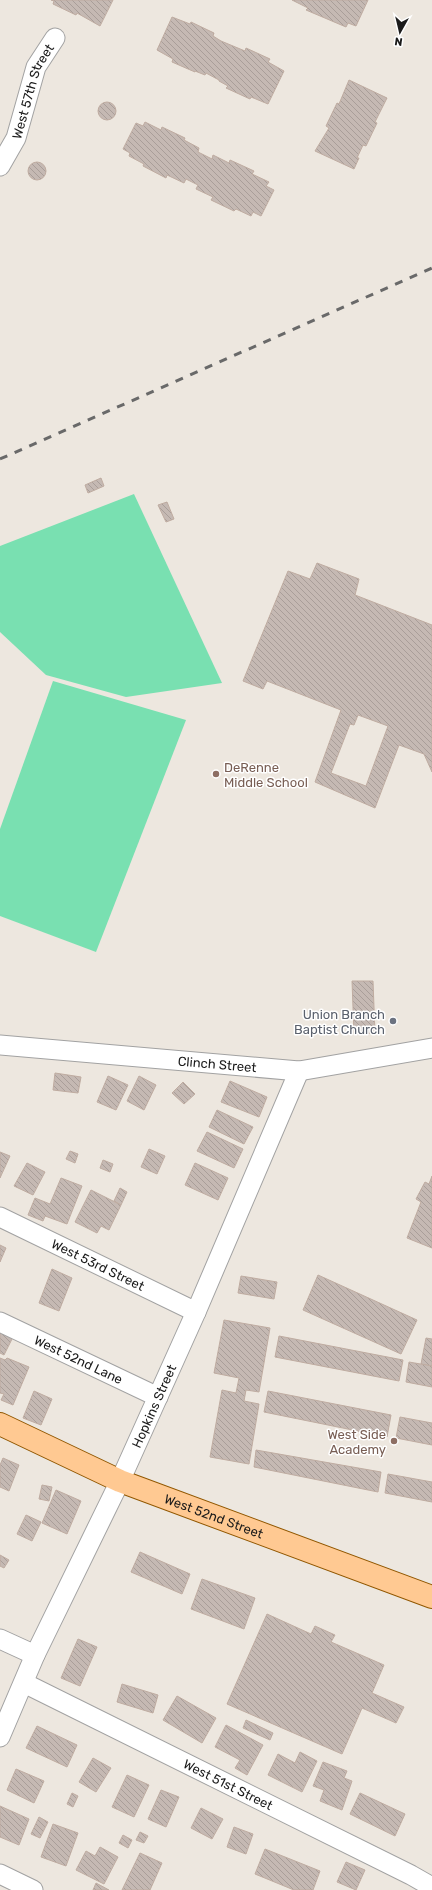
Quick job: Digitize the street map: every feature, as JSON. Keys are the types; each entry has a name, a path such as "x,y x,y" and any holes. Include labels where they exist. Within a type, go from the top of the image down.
{"main road":[{"name":"West 52nd Street","path":"0,1424 120,1480 432,1597"}],"street":[{"name":"West 57th Street","path":"0,166 16,138 36,67 55,38"},
{"name":"Clinch Street","path":"0,1045 299,1071 432,1048"},
{"name":"Hopkins Street","path":"0,1737 35,1655 120,1480 158,1397 299,1071"},
{"name":"West 53rd Street","path":"0,1217 196,1312"},
{"name":"West 52nd Lane","path":"0,1322 158,1397"},
{"path":"0,1639 35,1655"},
{"name":"West 51st Street","path":"24,1683 408,1882 432,1887"},
{"path":"0,1874 33,1890"}],"green space":[{"path":"134,494 222,683 126,697 46,675 0,632 0,546"},
{"path":"53,681 186,720 96,952 0,916 0,829"}],"building":[{"path":"51,0 113,0 100,26 77,13 76,15 53,4 54,1"},
{"path":"292,0 368,0 356,26 348,23 346,27 306,10 308,8"},
{"path":"172,17 190,24 191,22 214,33 213,36 221,41 245,51 246,48 270,59 268,62 284,71 268,104 251,97 250,99 226,88 228,86 206,73 205,75 195,72 172,62 173,59 157,50"},
{"path":"349,80 387,98 375,122 377,123 366,146 363,145 354,169 315,151 329,128 326,126 337,103 339,104"},
{"path":"107,102 113,105 116,111 113,117 107,120 101,117 98,111 101,105"},
{"path":"145,122 161,130 162,127 185,138 184,140 199,148 198,152 212,159 213,155 229,163 230,160 254,171 252,174 269,182 266,186 274,190 261,216 253,212 251,216 236,209 234,211 211,200 213,197 196,189 198,185 186,179 184,183 167,175 166,178 143,166 144,164 129,156 130,153 123,149 136,123 143,126"},
{"path":"37,162 43,165 46,171 43,177 37,180 31,177 28,171 31,165"},
{"path":"101,478 104,486 88,493 85,485"},
{"path":"167,502 174,519 166,522 158,505"},
{"path":"317,563 359,579 355,595 432,625 432,772 424,754 399,745 375,808 315,782 341,710 267,681 263,689 243,681 288,571 310,579","holes":["358,715 388,726 366,786 331,773 350,724 354,725"]},
{"path":"352,981 373,981 375,1033 354,1034"},
{"path":"55,1073 81,1077 78,1093 53,1090"},
{"path":"108,1076 128,1085 116,1110 97,1102"},
{"path":"139,1076 156,1085 144,1110 127,1101"},
{"path":"230,1081 267,1097 259,1117 221,1102"},
{"path":"183,1082 195,1094 184,1104 172,1093"},
{"path":"217,1110 253,1127 244,1144 209,1127"},
{"path":"207,1132 243,1149 234,1168 197,1151"},
{"path":"149,1149 165,1156 157,1174 141,1167"},
{"path":"70,1151 78,1154 75,1163 66,1159"},
{"path":"0,1152 10,1156 0,1178"},
{"path":"103,1160 113,1164 110,1172 100,1168"},
{"path":"27,1163 45,1172 33,1195 14,1186"},
{"path":"195,1163 228,1178 218,1200 185,1185"},
{"path":"432,1176 432,1248 407,1238 421,1202 416,1199 425,1182 429,1184"},
{"path":"61,1178 82,1186 67,1224 45,1216 43,1221 28,1215 35,1198 50,1204"},
{"path":"120,1188 127,1192 121,1205 114,1201"},
{"path":"91,1190 121,1205 109,1230 101,1226 97,1233 75,1222"},
{"path":"0,1245 6,1248 0,1262"},
{"path":"52,1269 72,1278 59,1311 39,1303"},
{"path":"318,1275 417,1320 401,1354 303,1310"},
{"path":"241,1276 277,1282 274,1299 238,1293"},
{"path":"224,1320 270,1328 259,1392 246,1390 244,1401 259,1404 249,1464 210,1457 222,1390 236,1393 239,1378 214,1373"},
{"path":"0,1331 13,1337 4,1355 0,1353"},
{"path":"279,1336 403,1360 399,1381 275,1357"},
{"path":"426,1338 432,1339 432,1366 421,1364"},
{"path":"0,1358 5,1360 7,1358 29,1367 13,1405 1,1400 4,1394 0,1393"},
{"path":"409,1362 432,1366 432,1387 406,1382"},
{"path":"34,1391 52,1399 41,1425 23,1418"},
{"name":"West Side Academy","path":"268,1391 391,1415 387,1437 264,1412"},
{"name":"West Side Academy","path":"400,1417 432,1423 432,1445 396,1438"},
{"name":"West Side Academy","path":"256,1450 381,1472 378,1492 254,1467"},
{"path":"3,1458 19,1465 9,1491 0,1487 0,1465"},
{"name":"West Side Academy","path":"388,1474 432,1482 432,1502 385,1493"},
{"path":"42,1485 52,1487 49,1501 39,1499"},
{"path":"56,1490 81,1501 67,1534 42,1523"},
{"path":"26,1515 41,1522 32,1541 17,1534"},
{"path":"140,1552 190,1574 182,1594 131,1572"},
{"path":"0,1555 9,1560 4,1568 0,1566"},
{"path":"202,1579 255,1598 244,1629 191,1609"},
{"path":"267,1614 311,1634 315,1626 335,1635 331,1642 384,1665 372,1693 404,1707 396,1723 362,1708 342,1754 227,1704"},
{"path":"78,1639 97,1647 80,1686 61,1678"},
{"path":"122,1684 158,1695 153,1713 117,1702"},
{"path":"177,1696 216,1718 202,1743 163,1720"},
{"path":"246,1720 273,1733 270,1740 243,1728"},
{"path":"226,1725 263,1745 247,1775 235,1768 240,1760 215,1747"},
{"path":"37,1726 77,1745 67,1767 26,1748"},
{"path":"300,1752 317,1761 302,1792 268,1775 278,1754 295,1763"},
{"path":"93,1758 111,1768 96,1792 79,1782"},
{"path":"323,1762 347,1771 344,1778 352,1781 342,1810 320,1801 324,1790 313,1786"},
{"path":"16,1769 44,1781 34,1803 7,1790"},
{"path":"127,1775 149,1785 134,1817 112,1807"},
{"path":"161,1790 179,1797 166,1827 148,1819"},
{"path":"72,1793 78,1796 73,1807 67,1804"},
{"path":"360,1793 405,1814 395,1836 350,1814"},
{"path":"0,1806 29,1819 19,1845 0,1837"},
{"path":"201,1808 223,1819 212,1839 191,1828"},
{"path":"39,1817 48,1822 40,1838 31,1834"},
{"path":"53,1824 78,1833 66,1866 41,1857"},
{"path":"234,1827 253,1834 246,1854 227,1847"},
{"path":"140,1832 148,1836 144,1843 136,1840"},
{"path":"123,1835 132,1840 128,1848 119,1843"},
{"path":"100,1847 118,1857 104,1884 76,1870 86,1851 95,1856"},
{"path":"265,1849 320,1871 313,1890 294,1890 255,1874"},
{"path":"140,1853 162,1863 150,1890 122,1890"},
{"path":"346,1862 365,1870 356,1890 337,1882"},
{"path":"96,1883 109,1890 93,1890"}],"railway":[{"path":"0,459 432,268"}],"place":[{"name":"DeRenne Middle School","path":"216,774"},
{"name":"Union Branch Baptist Church","path":"393,1021"},
{"name":"West Side Academy","path":"394,1441"}]}
